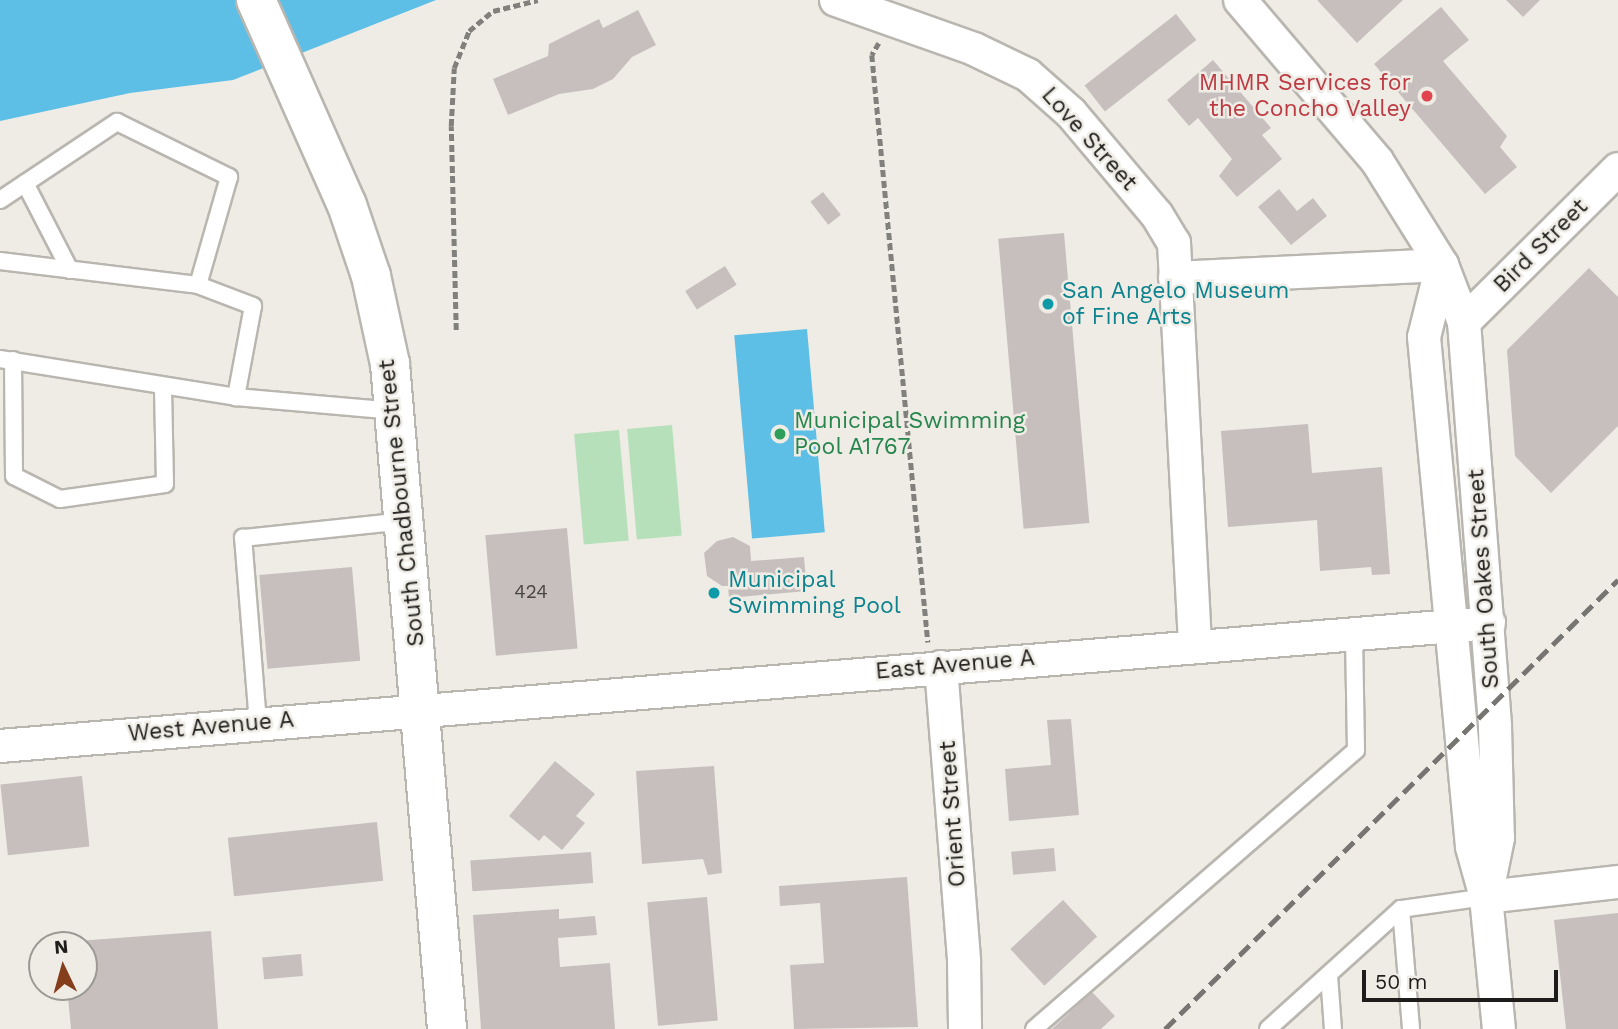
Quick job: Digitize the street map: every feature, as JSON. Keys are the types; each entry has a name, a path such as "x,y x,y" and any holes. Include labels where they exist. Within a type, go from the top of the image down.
{"main road":[{"name":"South Chadbourne Street","path":"256,0 347,205 371,276 390,364 422,709 447,1029"}],"street":[{"name":"Love Street","path":"836,0 974,49 1028,75 1053,94 1157,215 1174,243 1195,646"},
{"name":"South Oakes Street","path":"1240,0 1377,162 1442,265 1464,322 1489,623 1498,838 1486,897"},
{"name":"Bird Street","path":"1464,322 1618,169"},
{"name":"South Oakes Street","path":"1442,265 1424,337 1472,847 1486,897 1499,1029"},
{"path":"1175,278 1442,265"},
{"name":"East Avenue A","path":"422,709 1489,623"},
{"name":"Orient Street","path":"936,667 964,962 965,1029"},
{"name":"West Avenue A","path":"0,746 422,709"},
{"path":"1486,897 1618,882"}],"lane":[{"path":"0,200 117,122 229,177 198,285"},
{"path":"25,183 70,270"},
{"path":"0,261 198,285 253,306 236,397"},
{"path":"163,386 164,484 60,499 7,480 6,359 236,397 395,411"},
{"path":"258,723 243,538 405,520"},
{"path":"1034,1029 1356,750 1354,633"},
{"path":"1268,1029 1401,909 1486,897"},
{"path":"1401,909 1411,1029"},
{"path":"1329,975 1333,1029"}],"path":[{"path":"456,331 451,126 454,68 469,30 493,12 538,0"},
{"path":"895,20 872,55 936,667"}],"green space":[{"path":"672,425 682,536 637,539 627,429"},
{"path":"619,430 629,541 584,544 574,434"}],"water":[{"path":"0,0 436,0 233,80 130,93 0,121"},
{"name":"Municipal Swimming Pool A1767","path":"807,329 825,532 752,539 734,335"}],"building":[{"path":"1317,0 1403,0 1357,43"},
{"path":"1506,0 1540,0 1523,17"},
{"path":"1441,7 1469,40 1443,61 1507,136 1500,147 1517,167 1485,194 1374,64"},
{"path":"638,10 656,45 632,57 613,79 593,89 559,94 508,115 493,79 548,56 549,44 599,19 603,28"},
{"path":"1176,14 1196,40 1105,111 1085,85"},
{"path":"1213,60 1271,128 1262,135 1282,159 1237,197 1219,176 1232,159 1198,118 1189,126 1167,100"},
{"path":"1279,189 1297,211 1313,198 1327,216 1291,245 1258,207"},
{"path":"823,192 841,215 828,225 810,202"},
{"path":"1064,233 1089,523 1024,529 998,239"},
{"path":"725,266 737,285 697,310 685,291"},
{"path":"1589,268 1618,297 1618,426 1551,493 1515,456 1507,350"},
{"path":"1308,424 1312,473 1382,467 1390,574 1372,575 1371,567 1320,571 1317,520 1228,527 1221,431"},
{"path":"567,528 578,649 496,656 485,535"},
{"path":"733,537 750,546 751,561 804,557 807,591 729,598 728,586 722,586 707,576 704,553 717,541"},
{"path":"352,567 360,661 268,669 259,575"},
{"path":"1071,719 1079,815 1009,821 1005,769 1051,765 1047,720"},
{"path":"555,761 595,794 576,816 585,823 562,850 544,835 539,841 509,816"},
{"path":"714,766 722,873 708,875 703,859 642,864 636,771"},
{"path":"82,776 89,847 8,855 0,785"},
{"path":"377,822 383,881 234,896 228,838"},
{"path":"1054,848 1056,871 1013,875 1011,852"},
{"path":"591,852 593,883 472,891 470,860"},
{"path":"907,877 918,1027 794,1029 790,965 824,963 820,903 780,906 779,886"},
{"path":"707,897 718,1021 658,1026 647,902"},
{"path":"1063,900 1097,937 1044,986 1010,949"},
{"path":"559,909 559,919 595,916 597,935 558,938 560,967 610,963 615,1029 481,1029 473,915"},
{"path":"1618,913 1618,1029 1566,1029 1554,920"},
{"path":"211,931 218,1029 71,1029 68,1001 98,1001 98,939"},
{"path":"301,954 303,976 264,979 262,957"},
{"path":"1092,992 1115,1016 1101,1029 1052,1029"}],"railway":[{"path":"1165,1029 1618,580"}],"place":[{"name":"MHMR Services for the Concho Valley","path":"1427,96"},
{"name":"San Angelo Museum of Fine Arts","path":"1048,304"},
{"name":"Municipal Swimming Pool A1767","path":"780,434"},
{"name":"Municipal Swimming Pool","path":"714,593"}]}
